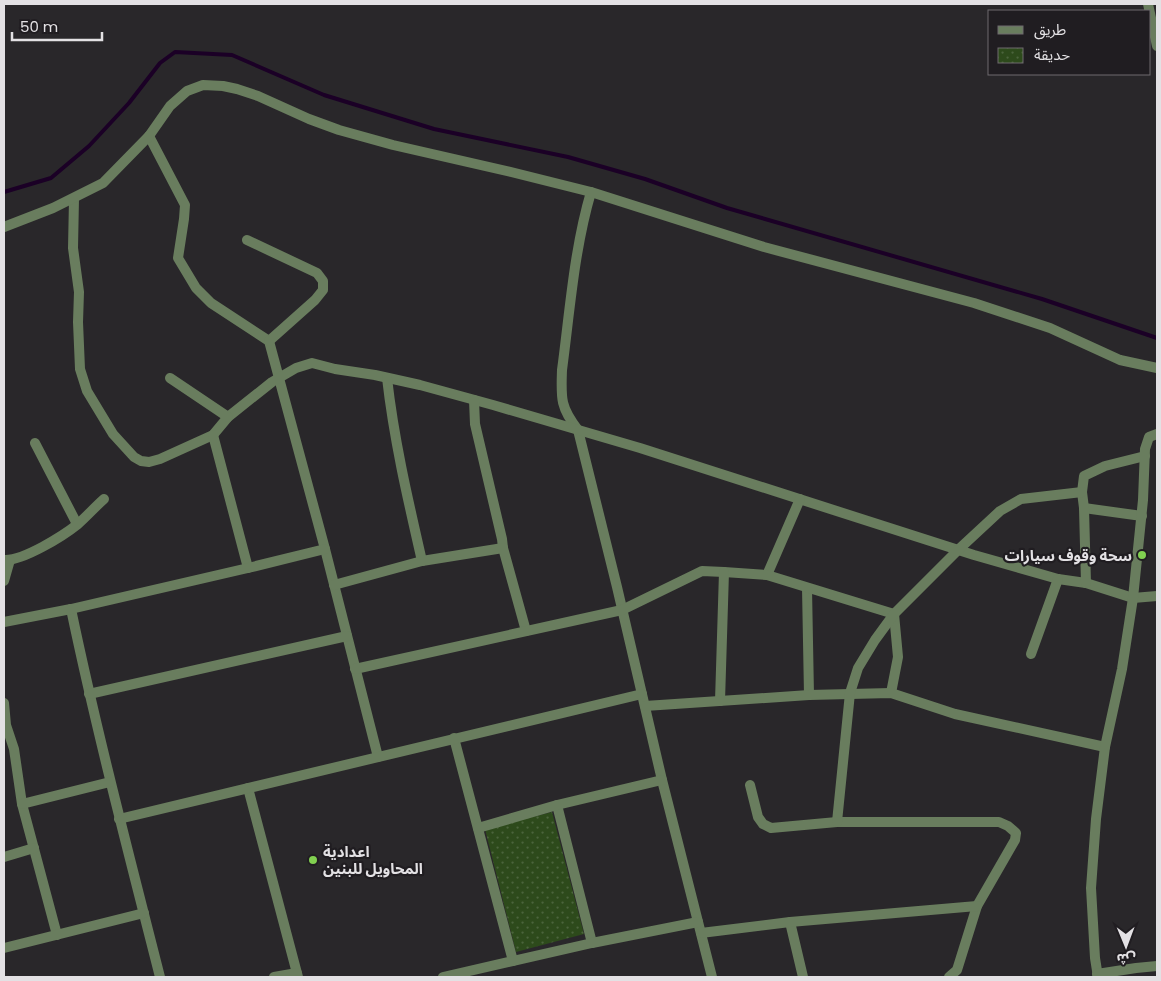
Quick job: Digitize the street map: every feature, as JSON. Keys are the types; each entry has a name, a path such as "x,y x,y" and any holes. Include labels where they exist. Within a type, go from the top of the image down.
{"street":[{"path":"1151,18 1157,46"},
{"path":"4,226 53,208 103,183 149,136 170,106 187,92 204,85 222,86 258,96 309,119 393,145 591,192 764,247 974,303 1050,328 1120,360 1157,368"},
{"path":"149,136 185,205 178,258 196,288 211,303 269,341 378,757"},
{"path":"591,192 576,257 562,370 562,405 569,419 578,430 662,780 712,977"},
{"path":"74,198 73,248 79,292 80,369 87,391 113,434 134,457 141,461 149,462 160,459 213,434 228,417 272,382 296,368 312,363 420,385 578,430 640,448 958,550 1058,579 1086,583 1133,598 1157,596"},
{"path":"247,240 317,273 323,281 323,290 315,300 269,341"},
{"path":"170,378 228,417"},
{"path":"387,378 403,479 422,562"},
{"path":"474,400 475,424 503,548 526,631"},
{"path":"213,434 248,568"},
{"path":"1157,434 1149,437 1145,449 1142,516 1133,598 1122,669 1105,747 1096,819 1091,888 1095,958 1098,976 1136,968 1157,966"},
{"path":"36,443 77,524"},
{"path":"1086,583 1082,492 1084,476 1105,466 1145,456"},
{"path":"837,822 850,693 858,668 894,614 1000,511 1021,499 1082,492"},
{"path":"4,581 7,560 40,549 77,524 104,499"},
{"path":"767,575 800,499"},
{"path":"1084,508 1142,516"},
{"path":"334,585 422,562 503,548"},
{"path":"4,622 71,609 325,549"},
{"path":"355,669 622,610 702,571 767,575 894,614"},
{"path":"720,701 724,572"},
{"path":"1031,654 1058,579"},
{"path":"807,588 809,695"},
{"path":"71,609 110,782 160,977"},
{"path":"890,693 898,658 894,614"},
{"path":"89,694 347,636"},
{"path":"645,706 809,695 890,693 954,714 1105,747"},
{"path":"119,818 642,694"},
{"path":"4,703 5,725 14,749 22,804 56,935"},
{"path":"454,738 513,961"},
{"path":"478,828 558,805 662,780"},
{"path":"22,804 110,782"},
{"path":"750,785 758,816 763,824 771,828 837,822 999,822 1008,826 1016,833 1015,840 977,906 957,970 949,977"},
{"path":"248,788 298,975 274,977"},
{"path":"558,805 592,943"},
{"path":"4,857 34,848"},
{"path":"702,933 790,922 977,906"},
{"path":"4,948 144,913"},
{"path":"443,977 592,943 698,922"},
{"path":"790,922 803,977"}],"green space":[{"path":"552,812 584,934 516,952 485,829"}],"waterway":[{"path":"4,192 51,178 89,146 129,103 160,63 175,52 232,55 324,95 434,129 568,157 645,179 727,208 1042,299 1157,338"}],"place":[{"name":"سحة وقوف سيارات","path":"1142,555"},
{"name":"اعدادية المحاويل للبنين","path":"313,860"}]}
